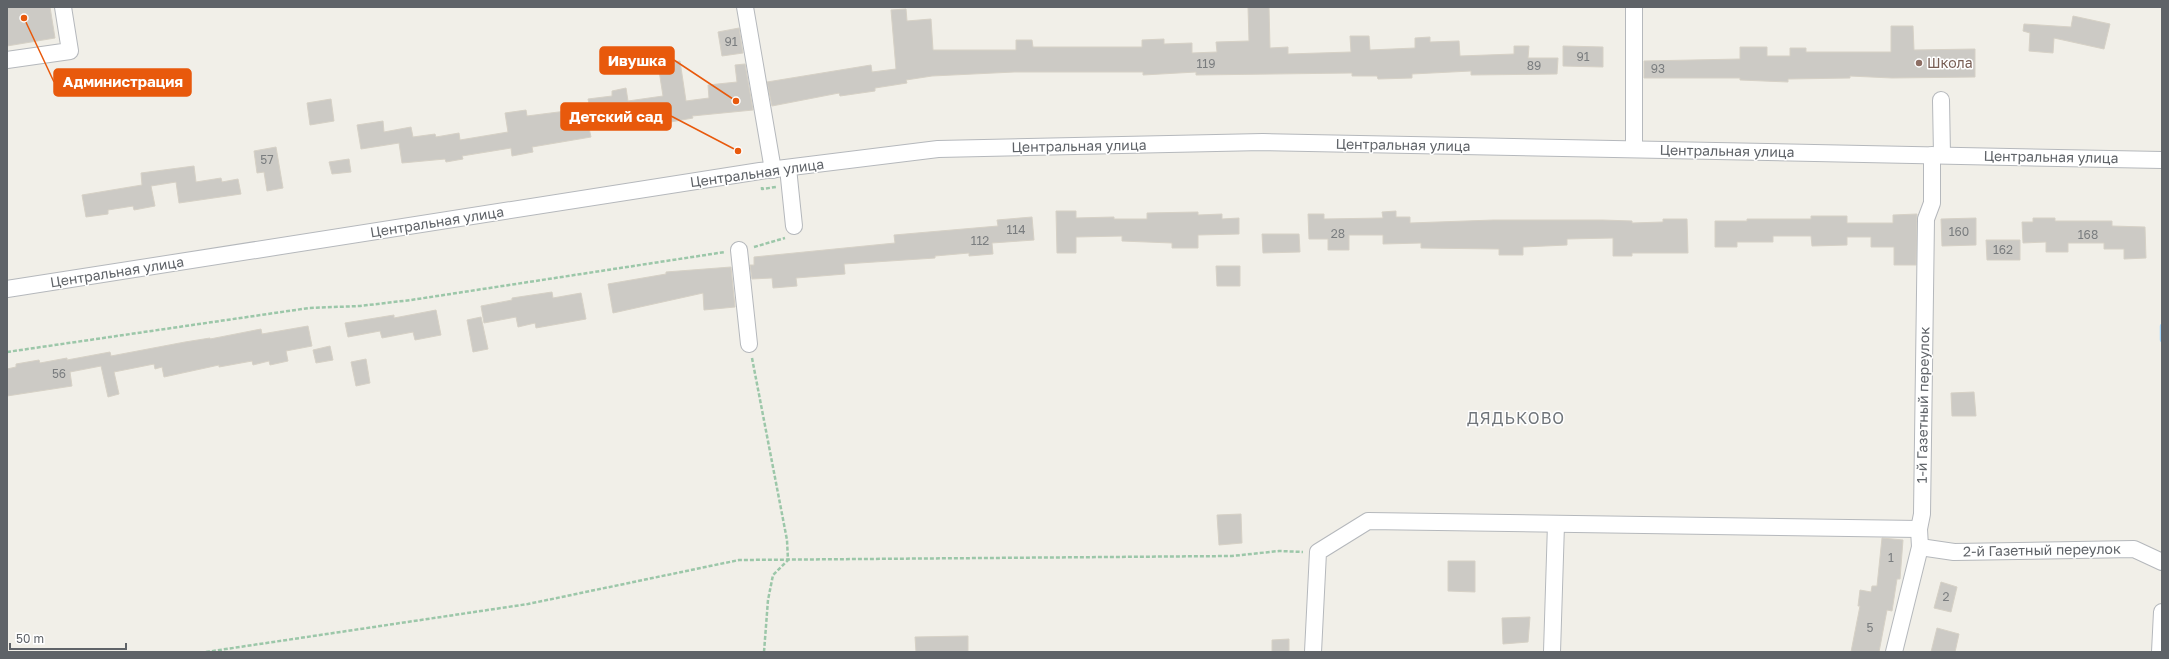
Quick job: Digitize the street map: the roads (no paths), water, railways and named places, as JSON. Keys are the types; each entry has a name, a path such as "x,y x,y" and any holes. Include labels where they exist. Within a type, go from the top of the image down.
{"street":[{"path":"7,60 70,51 63,7"},
{"path":"745,7 780,169 791,231"},
{"path":"1634,7 1634,149"},
{"name":"1-й Газетный переулок","path":"1894,652 1920,547 1919,529 1922,514 1926,219 1932,203 1941,100"},
{"name":"Центральная улица","path":"7,289 780,169 938,149 1263,142 2162,160"},
{"path":"740,250 750,344"},
{"path":"1313,652 1318,552 1368,521 1919,529"},
{"path":"1552,652 1556,524"},
{"name":"2-й Газетный переулок","path":"1920,547 1954,552 2134,549 2162,562"},
{"path":"2160,652 2162,612"}],"waterway":[{"path":"2162,326 2162,340"}],"place":[{"name":"Администрация","path":"24,18"},
{"name":"Школа","path":"1919,63"},
{"name":"Ивушка","path":"736,101"},
{"name":"Детский сад","path":"738,151"}],"district":[{"name":"ДЯДЬКОВО","path":"1516,418"}]}
